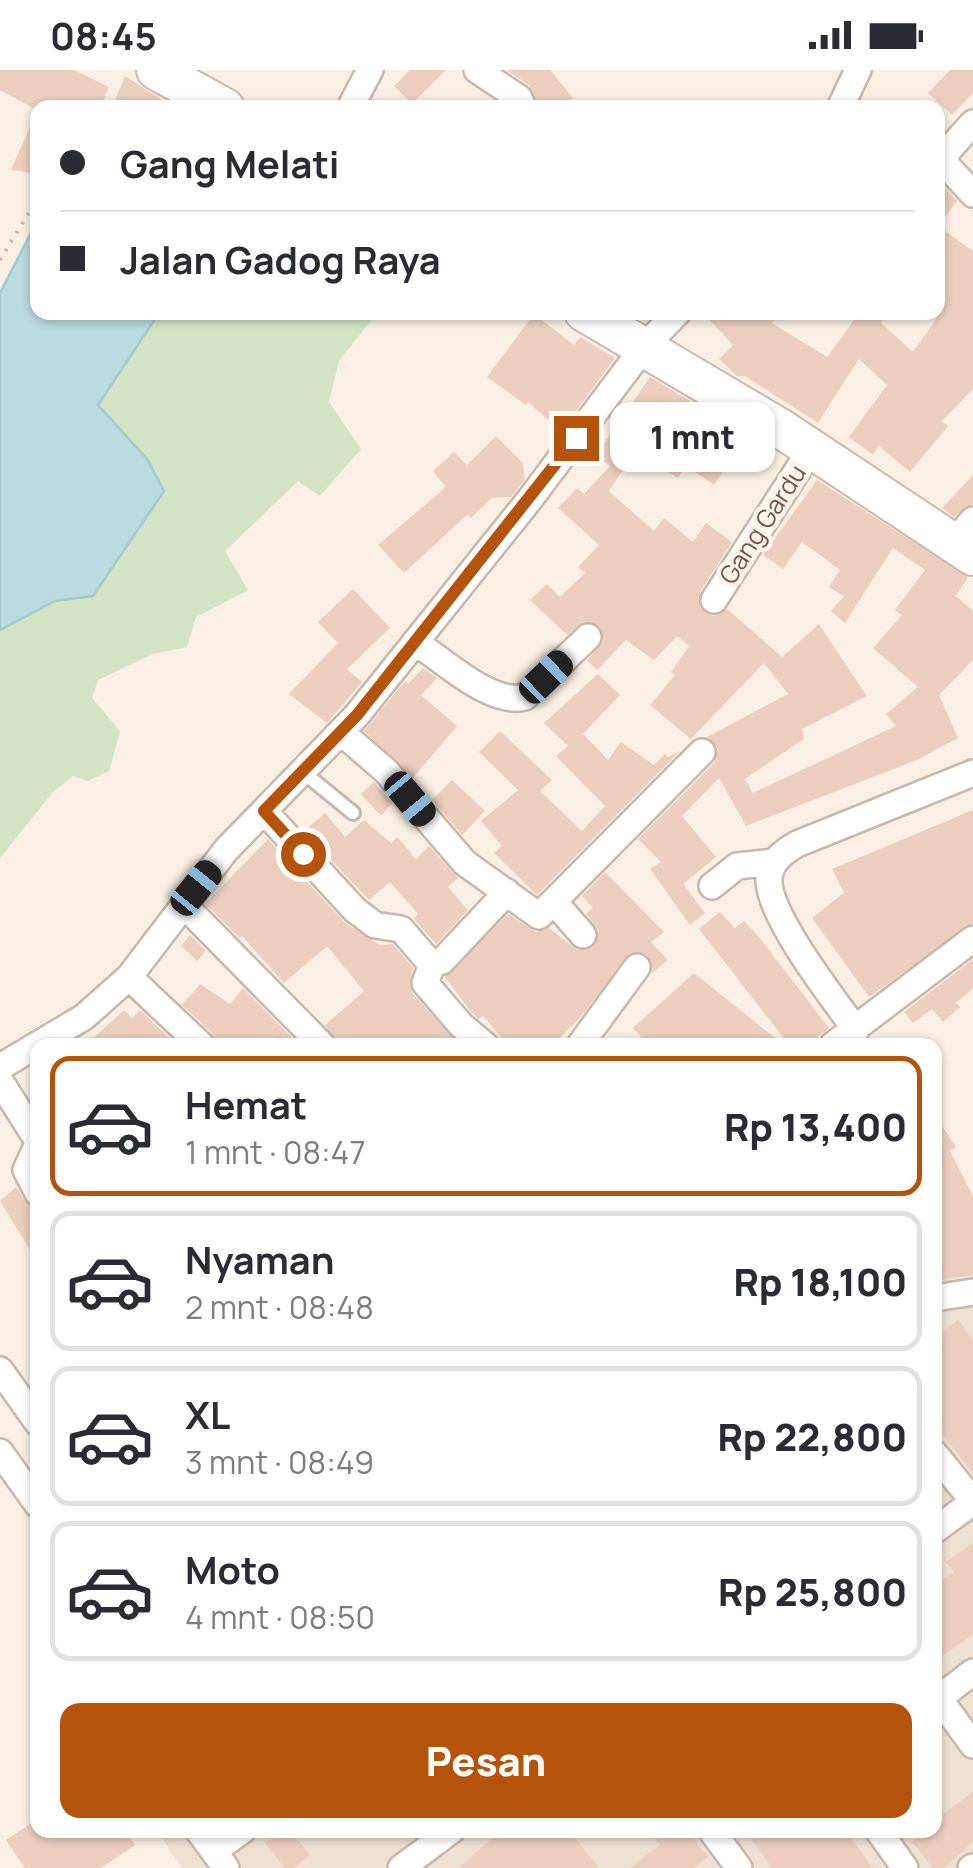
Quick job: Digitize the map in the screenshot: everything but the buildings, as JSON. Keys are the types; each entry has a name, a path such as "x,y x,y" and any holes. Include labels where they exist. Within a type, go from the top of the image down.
{"main road":[{"path":"156,70 210,100"},
{"path":"598,320 966,540"}],"street":[{"path":"354,100 370,70"},
{"path":"477,70 520,100"},
{"path":"844,100 858,70"},
{"path":"945,124 970,126"},
{"path":"945,155 970,126"},
{"path":"945,159 973,194"},
{"path":"60,1038 128,977 226,850 342,733 644,347 670,320"},
{"name":"Gang Gardu","path":"714,600 812,448"},
{"path":"415,642 496,695 512,700 525,697 588,637"},
{"path":"342,733 386,771 465,863 528,912 547,909 702,752"},
{"path":"856,1030 814,973 777,908 769,876 775,862 797,844 973,773"},
{"path":"264,811 354,910 375,925 400,929 432,965"},
{"path":"712,886 737,866 775,862"},
{"path":"478,1038 428,989 426,977 432,965 442,961 507,892"},
{"path":"184,905 315,1038"},
{"path":"547,909 582,934"},
{"path":"844,1038 973,939"},
{"path":"585,1038 637,967"},
{"path":"128,977 193,1038"},
{"path":"0,1067 30,1053"},
{"path":"0,1082 30,1129"},
{"path":"942,1297 972,1294"},
{"path":"0,1370 30,1413"},
{"path":"0,1452 30,1494"},
{"path":"942,1463 973,1501 942,1525"},
{"path":"942,1692 973,1672"},
{"path":"942,1702 973,1746"},
{"path":"401,1868 441,1838"},
{"path":"717,1838 737,1867"},
{"path":"884,1838 905,1868"}],"lane":[{"path":"303,772 354,814"}],"path":[{"path":"0,260 30,211"}],"shaded area":[{"path":"973,1217 973,1868 182,1868 162,1838 942,1838 942,1222"}],"green space":[{"path":"154,320 371,320 339,361 329,402 361,449 320,496 298,481 225,551 248,590 196,617 187,647 153,654 98,680 92,698 120,731 109,771 88,781 73,776 52,793 0,858 0,630 55,601 92,596 163,492 147,459 98,405"}],"water":[{"path":"30,235 30,320 154,320 98,405 147,459 164,491 93,596 55,601 0,630 0,293"}],"route":[{"path":"303,854 264,811 342,733 576,438"}]}
